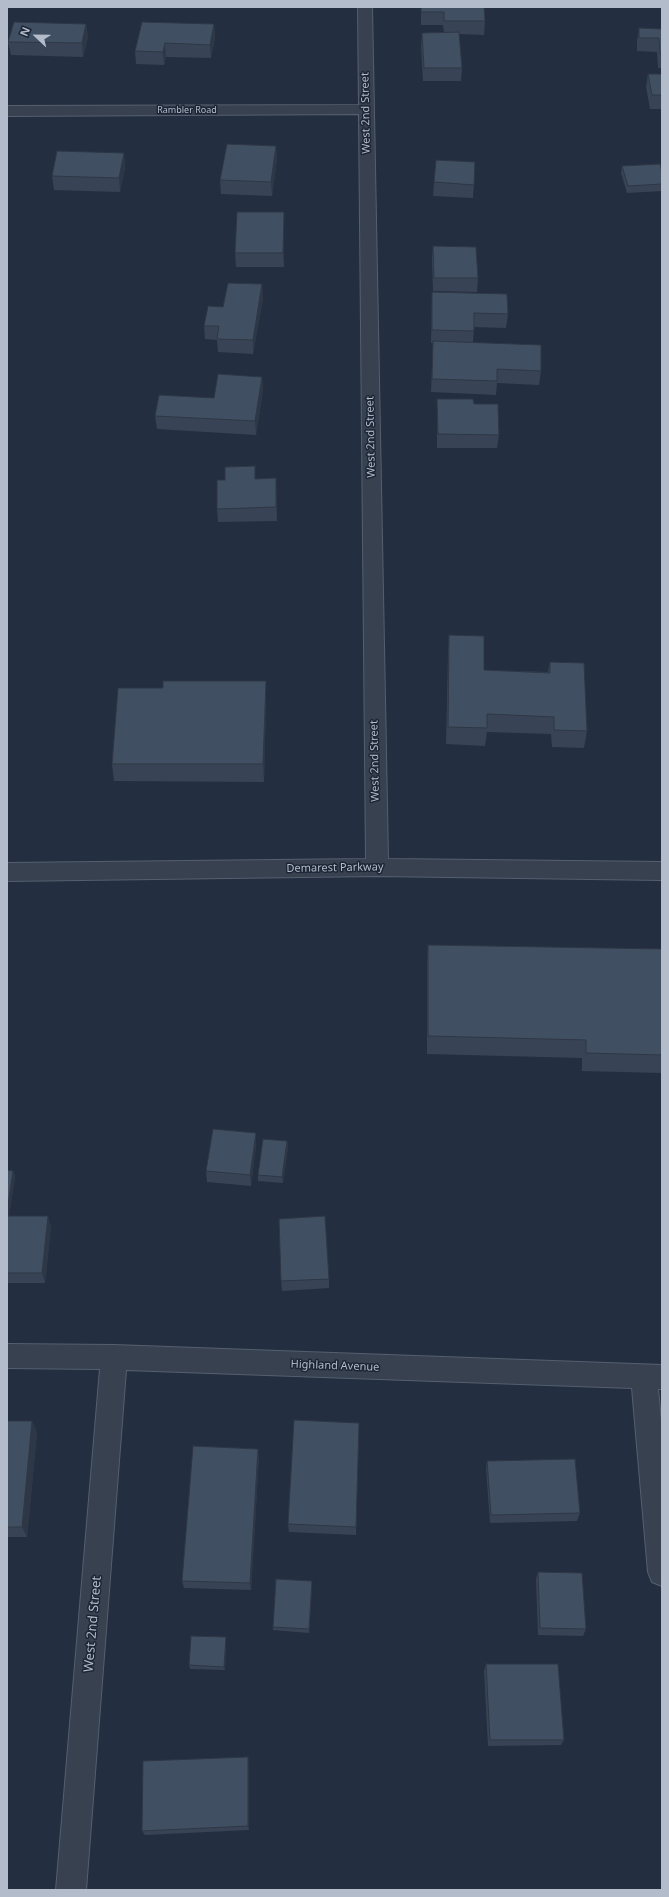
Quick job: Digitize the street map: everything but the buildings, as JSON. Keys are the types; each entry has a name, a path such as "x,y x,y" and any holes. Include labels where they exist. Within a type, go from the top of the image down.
{"street":[{"name":"West 2nd Street","path":"365,7 376,867"},
{"name":"Rambler Road","path":"7,111 366,109"},
{"name":"Demarest Parkway","path":"7,872 376,867 662,871"},
{"name":"Highland Avenue","path":"7,1356 114,1358 653,1377"},
{"name":"West 2nd Street","path":"71,1890 114,1358"},
{"path":"653,1377 662,1572"}]}
